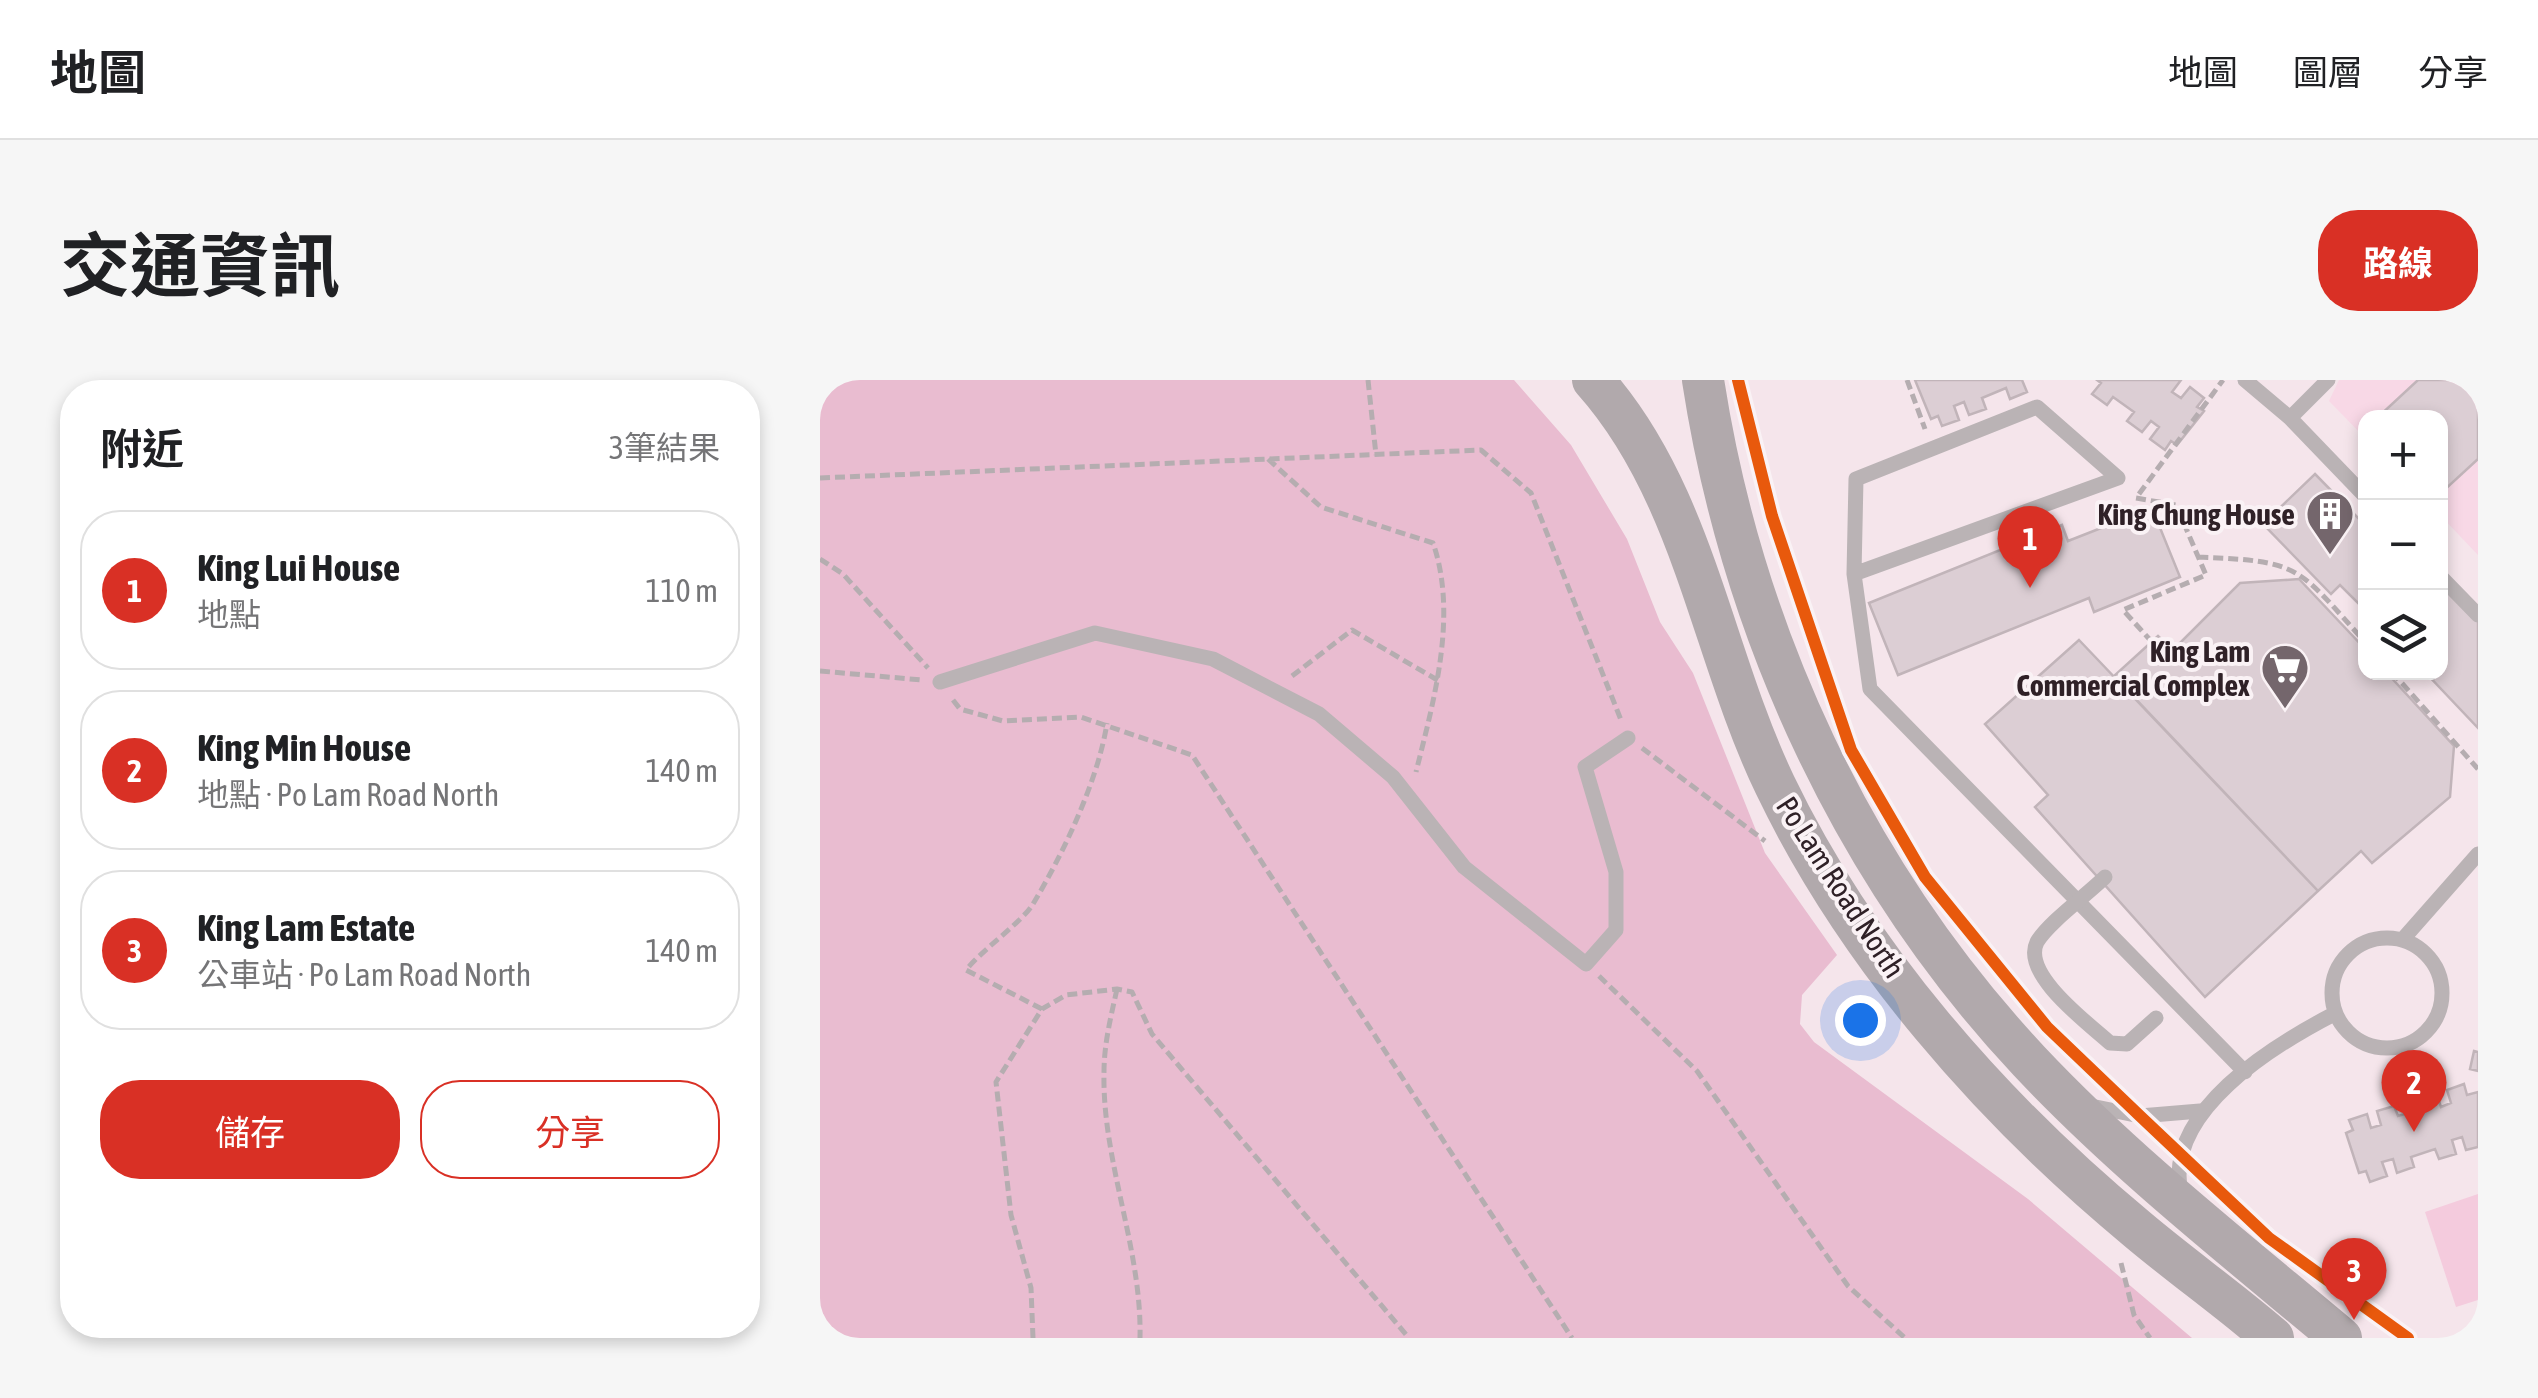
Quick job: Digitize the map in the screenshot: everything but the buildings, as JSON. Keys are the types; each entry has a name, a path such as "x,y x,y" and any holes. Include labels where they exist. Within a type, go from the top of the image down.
{"main road":[{"name":"Po Lam Road North","path":"1592,380 1654,464 1774,783 1862,932 1994,1094 2134,1228 2274,1338"},
{"name":"Po Lam Road North","path":"1703,380 1732,530 1818,758 1902,902 1963,986 2058,1090 2184,1206 2341,1338"}],"lane":[{"path":"2245,380 2290,418 2358,489"},
{"path":"2290,418 2328,380"},
{"path":"1854,574 2118,478 2037,407 1856,479 1854,574 1870,689 2245,1072"},
{"path":"2448,584 2478,615"},
{"path":"940,682 1095,633 1212,659 1318,714 1392,777 1464,867 1586,964 1616,930 1616,872 1585,767 1628,738"},
{"path":"2403,939 2478,854"},
{"path":"2105,877 2038,941 2033,960 2040,976 2110,1043 2127,1044 2174,1001"},
{"path":"2378,938 2403,939 2423,950 2437,968 2443,989 2440,1011 2428,1030 2410,1044 2388,1049 2366,1045 2347,1032 2334,1014 2330,989 2338,965 2354,947 2378,938"},
{"path":"2184,1206 2178,1181 2182,1156 2200,1111 2295,1034 2334,1014"},
{"path":"2058,1090 2094,1108 2140,1116 2200,1111"}],"path":[{"path":"1368,380 1376,455"},
{"path":"1906,380 1932,446"},
{"path":"2152,642 2123,610 2206,575 2176,505 2136,498 2222,380"},
{"path":"820,478 1481,450 1531,494 1628,738 1768,844"},
{"path":"1268,459 1321,507 1433,543 1443,572 1439,682 1410,799"},
{"path":"2198,557 2271,561 2290,566 2306,577 2358,634"},
{"path":"820,559 844,574 960,709 1002,721 1082,718 1192,755 1572,1338"},
{"path":"1273,691 1352,630 1439,682"},
{"path":"820,670 940,682"},
{"path":"2399,680 2478,769"},
{"path":"1042,1009 966,970 987,944 1032,906 1091,786 1107,724"},
{"path":"1586,964 1697,1071 1848,1286 1905,1338"},
{"path":"1116,988 1104,1075 1112,1148 1135,1260 1140,1338"},
{"path":"1033,1338 1031,1288 1011,1215 996,1082 1042,1009 1066,995 1116,988 1132,992 1152,1034 1409,1338"},
{"path":"2121,1262 2134,1314 2150,1338"}],"shaded area":[{"path":"820,380 1514,380 1571,445 1627,539 1660,622 1693,673 1765,853 1837,955 1802,995 1800,1024 1814,1042 2028,1199 2192,1338 820,1338"},
{"path":"2339,380 2478,380 2478,555 2448,523 2448,410 2358,410 2358,431 2329,401"},
{"path":"2478,1194 2478,1300 2456,1307 2425,1212"}],"cycle path":[{"path":"1738,380 1772,516 1851,750 1925,877 2047,1027 2140,1116 2269,1238 2408,1338"}],"place":[{"name":"King Chung House","path":"2330,556"},
{"name":"King Lui House","path":"2030,588"},
{"name":"King Lam Commercial Complex","path":"2285,710"},
{"name":"King Min House","path":"2414,1132"},
{"name":"King Lam Estate","path":"2354,1320"}]}
